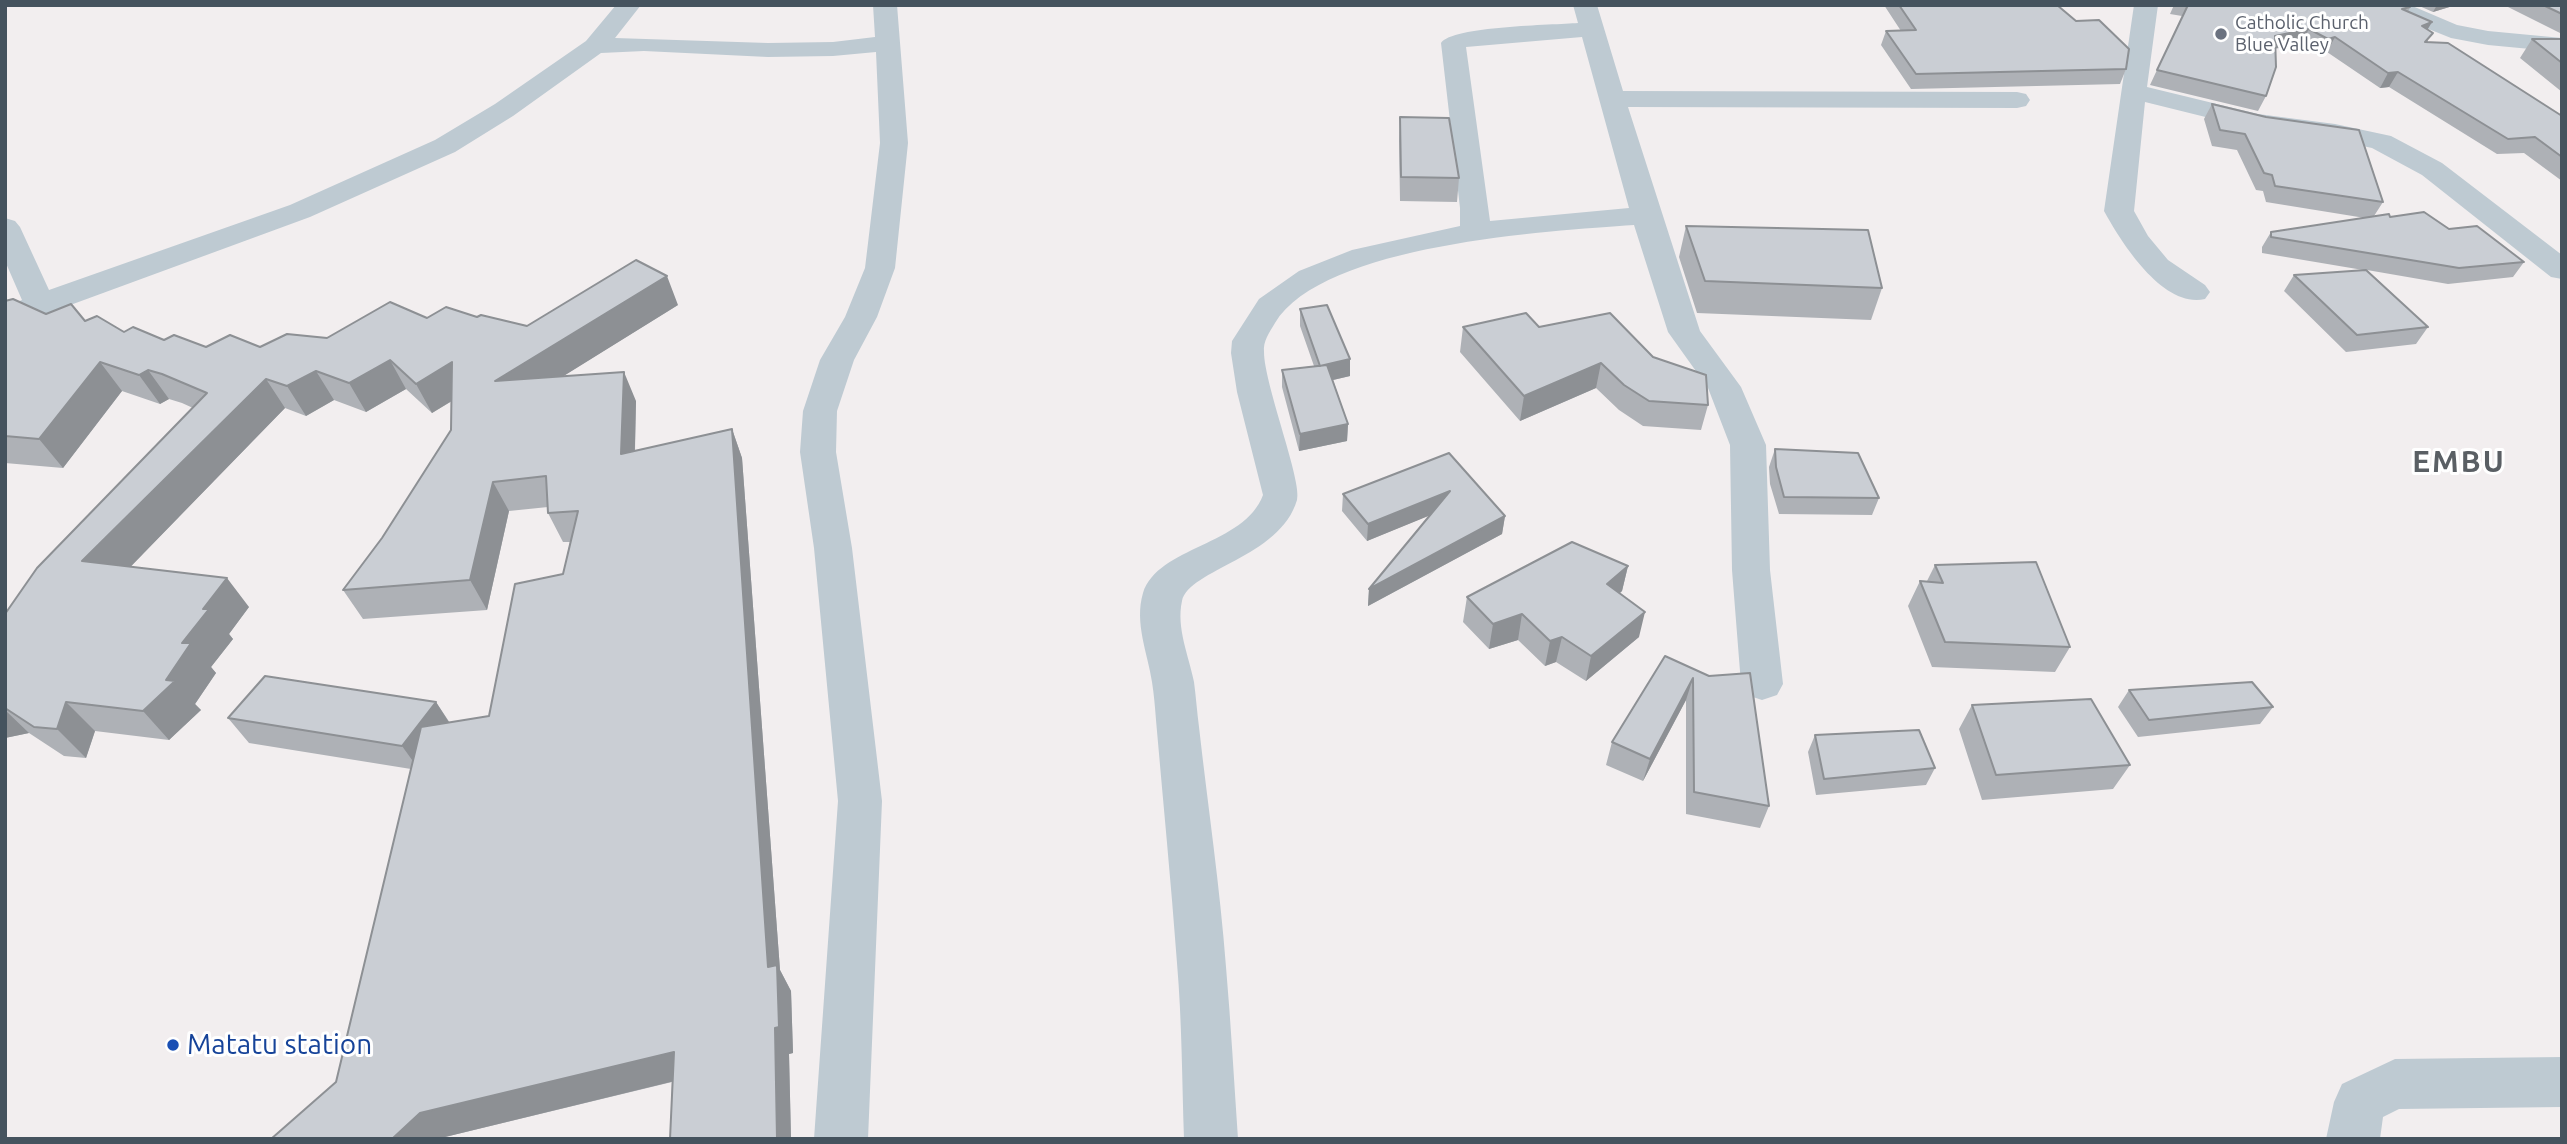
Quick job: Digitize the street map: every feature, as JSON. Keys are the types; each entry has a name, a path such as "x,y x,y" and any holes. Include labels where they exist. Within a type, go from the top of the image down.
{"street":[{"path":"5,320 40,303 300,211 446,146 504,110 596,46 629,5"},
{"path":"841,1139 860,801 833,548 818,452 820,411 837,360 861,317 880,268 894,143 885,5"},
{"path":"2146,5 2119,211 2135,240 2157,266 2194,292"},
{"path":"2389,5 2451,31 2488,38 2562,45"},
{"path":"1475,232 1475,208 1453,43 1588,17 1646,216 1684,332 1724,387 1748,445 1751,569 1762,684"},
{"path":"596,46 644,44 768,50 833,49 887,43"},
{"path":"2133,91 2258,122 2334,132 2381,142 2432,169 2562,270"},
{"path":"1612,99 2017,100"},
{"path":"1212,1139 1202,966 1173,682 1160,621 1163,593 1184,571 1218,555 1264,526 1275,512 1281,495 1249,370 1247,343 1259,314 1290,289 1325,269 1370,254 1475,232 1556,221 1646,216"},
{"path":"5,227 12,258 40,303"},
{"path":"2353,1139 2360,1102 2395,1084 2562,1082"}],"building":[{"path":"1899,5 2057,5 2076,21 2099,20 2129,49 2126,69 1916,74 1886,31 1916,30"},
{"path":"2188,5 2407,5 2410,7 2402,9 2432,22 2422,26 2433,33 2425,42 2448,43 2562,116 2562,157 2535,137 2508,139 2398,72 2388,73 2335,37 2328,39 2309,29 2275,36 2276,67 2266,96 2157,70"},
{"path":"2543,5 2562,5 2562,14"},
{"path":"2532,39 2562,39 2562,63"},
{"path":"2212,104 2266,117 2359,130 2383,202 2275,186 2272,175 2264,173 2245,134 2220,130"},
{"path":"1400,117 1449,118 1459,178 1401,177"},
{"path":"2424,212 2449,229 2477,226 2524,262 2459,268 2271,237 2271,232 2389,214 2390,217"},
{"path":"1686,226 1868,230 1882,288 1705,281"},
{"path":"636,260 667,276 495,381 624,372 621,454 732,429 768,967 777,965 777,1139 670,1139 674,1052 420,1113 392,1139 271,1139 336,1082 421,727 489,716 515,584 563,574 578,511 548,513 546,476 493,482 470,580 343,590 382,538 451,430 452,362 416,384 390,360 349,383 316,371 287,386 266,379 82,561 227,578 203,609 209,609 182,643 191,643 166,680 175,681 143,711 66,702 57,729 34,727 5,708 5,614 37,568 207,393 162,374 148,370 139,375 100,362 39,439 5,436 5,301 13,299 46,314 71,304 85,321 97,316 124,332 133,327 164,340 174,335 206,347 230,335 260,347 287,334 327,338 390,302 427,318 446,307 477,317 481,315 527,326"},
{"path":"2366,270 2428,327 2357,335 2294,275"},
{"path":"1327,305 1350,359 1320,366 1300,309"},
{"path":"1526,313 1539,327 1610,313 1653,357 1706,375 1708,405 1649,401 1624,385 1601,363 1524,396 1463,327"},
{"path":"1327,365 1348,424 1300,434 1282,370"},
{"path":"1775,449 1858,453 1879,498 1784,497 1776,467"},
{"path":"1449,453 1505,516 1369,589 1450,491 1368,524 1343,494"},
{"path":"1572,542 1628,566 1607,584 1645,612 1591,656 1562,637 1550,641 1522,614 1493,624 1467,597"},
{"path":"2036,562 2070,647 1945,642 1920,581 1943,583 1935,565"},
{"path":"1665,656 1709,676 1750,673 1769,806 1694,792 1693,678 1650,759 1612,742"},
{"path":"265,676 436,702 402,746 228,718"},
{"path":"2252,682 2273,707 2149,720 2129,690"},
{"path":"2091,699 2130,765 1996,775 1972,705"},
{"path":"1919,730 1935,768 1824,779 1815,735"}],"place":[{"name":"Catholic Church Blue Valley","path":"2221,34"},
{"name":"Matatu station","path":"173,1045"}],"district":[{"name":"EMBU","path":"2459,462"}]}
